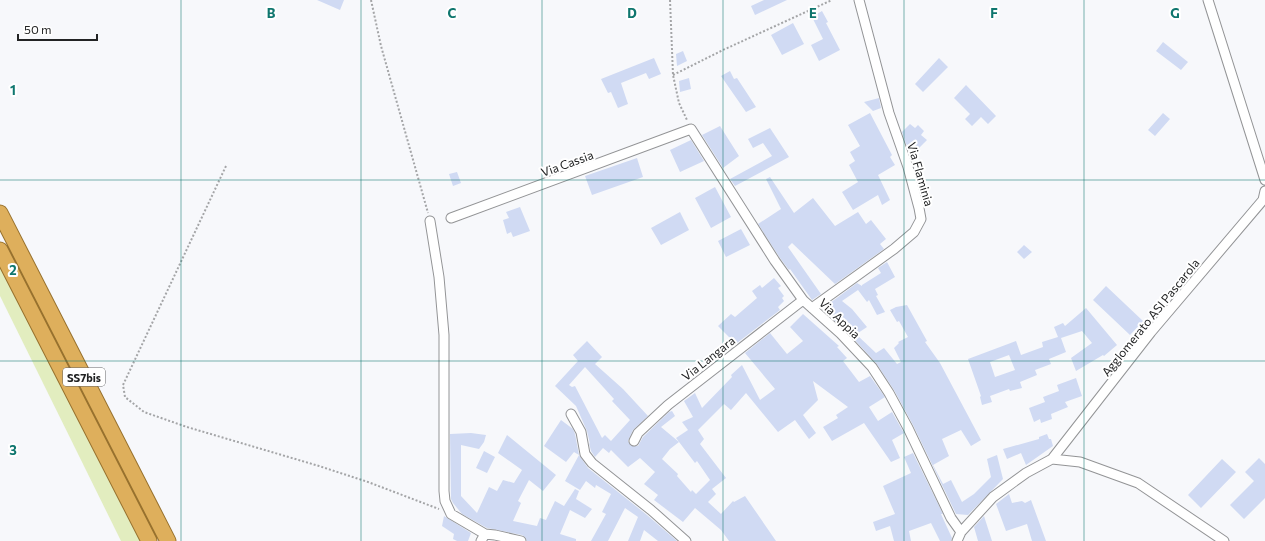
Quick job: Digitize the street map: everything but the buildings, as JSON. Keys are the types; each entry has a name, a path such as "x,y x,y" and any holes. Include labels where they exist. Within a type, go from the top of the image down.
{"highway":[{"name":"SS7bis","path":"0,213 168,541"},
{"name":"SS7bis","path":"0,250 149,541"}],"street":[{"name":"Via Flaminia","path":"812,308 894,249 914,232 921,218 920,208 908,167 889,112 859,0"},
{"path":"1208,0 1265,180"},
{"name":"Via Appia","path":"691,129 775,261 803,300 841,334 872,367 893,400 951,518 960,532"},
{"name":"Via Cassia","path":"451,218 691,129"},
{"name":"Agglomerato ASI Pascarola","path":"1052,459 1151,332 1263,200 1265,191"},
{"path":"430,221 439,276 444,335 445,501 451,514 483,537 496,535 521,541"},
{"name":"Via Langara","path":"634,441 638,433 668,405 803,300"},
{"path":"571,414 581,432 586,454 592,463 651,510 686,541"},
{"path":"957,541 960,532 993,497 1026,473 1052,459 1080,462 1138,483 1224,541"}],"path":[{"path":"371,0 381,46 430,221"},
{"path":"670,0 673,75 679,103 691,129"},
{"path":"673,75 723,50 832,0"},
{"path":"226,166 123,385 125,397 144,412 187,427 361,480 451,514"}],"green space":[{"path":"0,267 140,541 121,541 0,296"}]}
